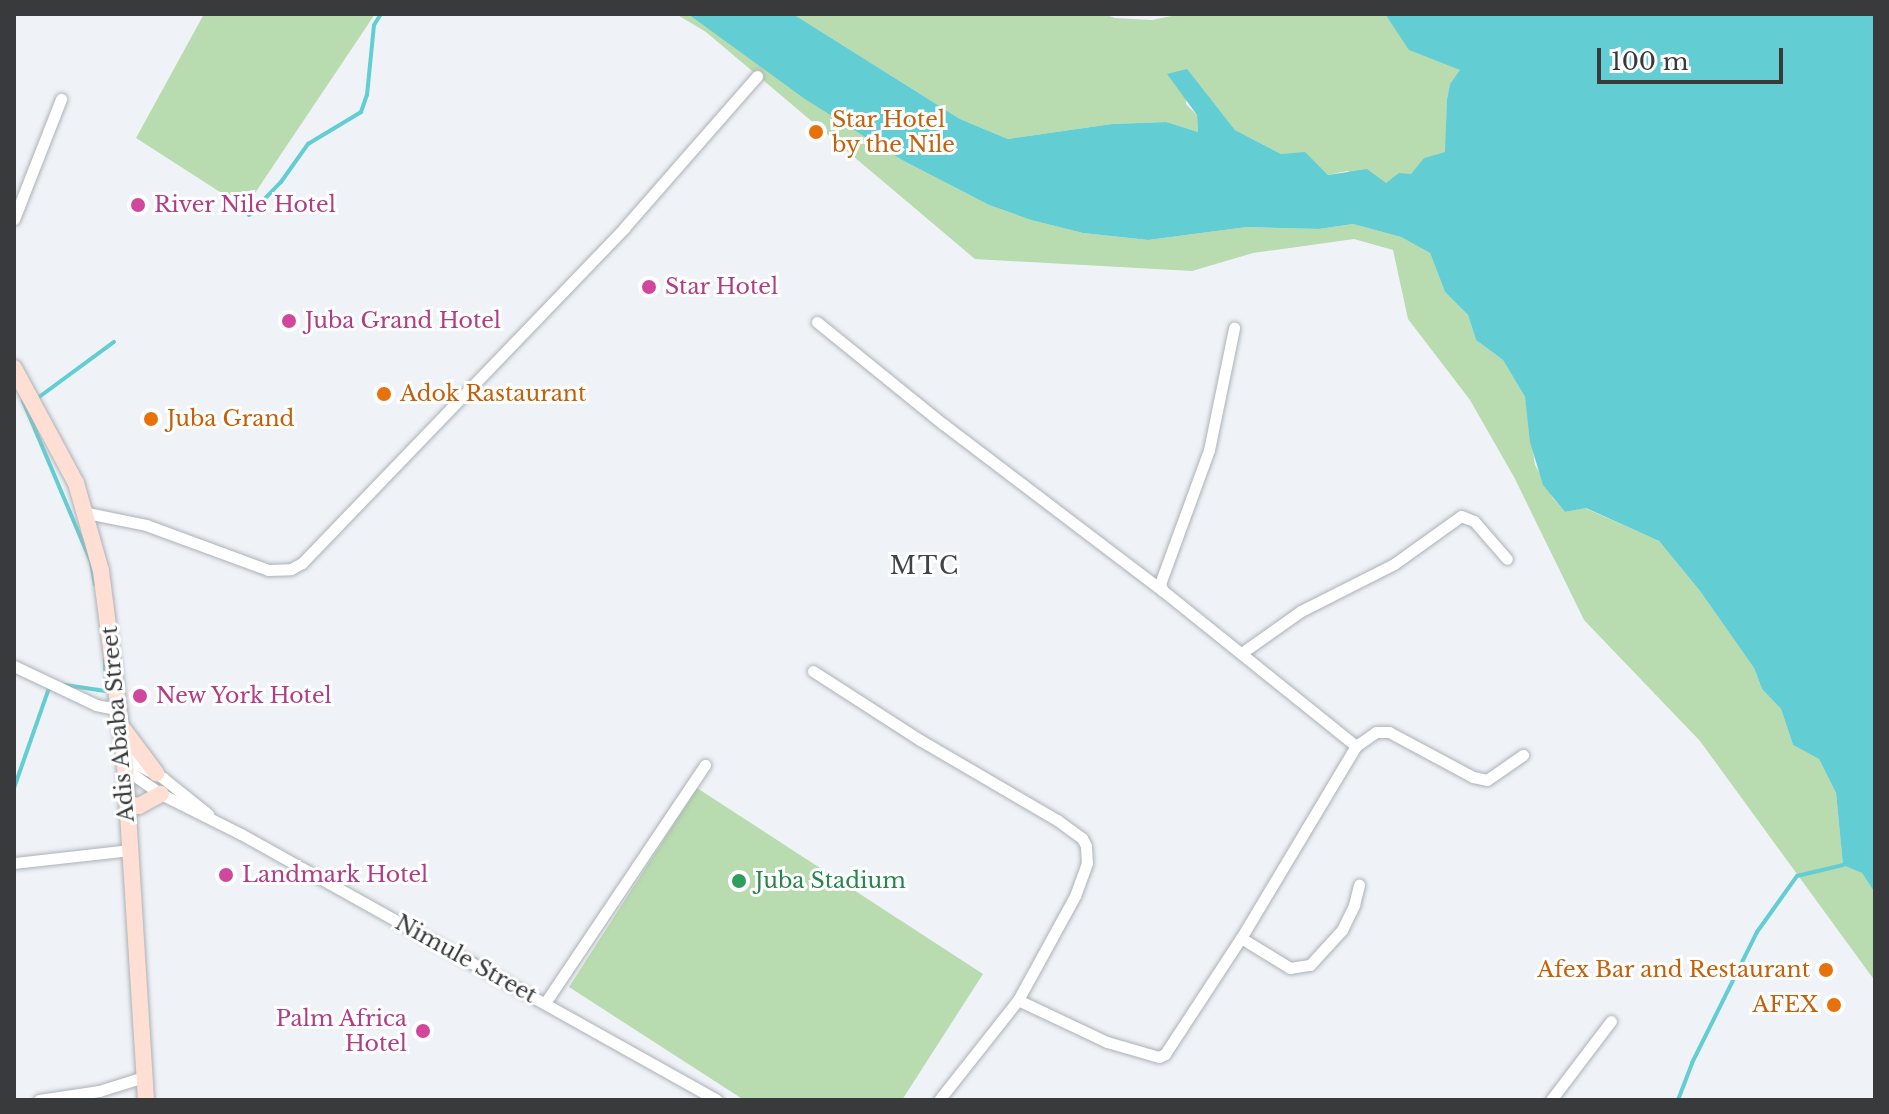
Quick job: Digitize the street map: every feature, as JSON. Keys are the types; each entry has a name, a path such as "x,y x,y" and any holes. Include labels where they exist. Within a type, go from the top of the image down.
{"street":[{"path":"87,513 146,525 268,570 291,569 302,563 624,228 757,76"},
{"path":"14,219 61,99"},
{"path":"817,322 943,424 1243,652 1356,746"},
{"path":"1163,591 1162,576 1209,450 1234,328"},
{"name":"Adis Ababa Street","path":"14,368 61,452 87,513 101,571 124,750 146,1100"},
{"path":"1243,652 1301,611 1394,564 1461,516 1474,521 1507,559"},
{"path":"14,666 120,717 156,773"},
{"path":"813,671 1082,838 1087,863 1075,896 1018,1000 939,1100"},
{"path":"1018,1000 1107,1042 1159,1057 1165,1054 1241,938 1356,746 1376,732 1389,732 1473,777 1487,780 1523,755"},
{"name":"Nimule Street","path":"124,750 138,765 156,773 214,820"},
{"path":"545,1003 705,765"},
{"name":"Nimule Street","path":"125,769 161,794 214,820 717,1100"},
{"path":"128,804 139,806 161,794"},
{"path":"14,863 129,850"},
{"path":"1241,938 1290,968 1310,965 1342,930 1359,885"},
{"path":"1551,1100 1611,1021"},
{"path":"39,1100 96,1096 144,1077"}],"green space":[{"path":"204,14 375,14 245,208 136,138"},
{"path":"676,14 688,14 902,160 989,205 1031,220 1083,233 1148,240 1247,227 1319,229 1353,224 1401,237 1430,253 1445,292 1468,315 1476,340 1503,360 1525,397 1535,465 1553,498 1565,512 1585,508 1659,541 1700,591 1754,668 1762,689 1781,709 1793,745 1819,759 1836,793 1843,864 1862,873 1875,893 1875,981 1700,741 1584,620 1514,477 1470,400 1408,319 1393,250 1354,239 1253,253 1192,271 975,259 706,32"},
{"path":"793,14 1104,14 1115,18 1152,20 1181,14 1385,14 1410,50 1461,70 1450,84 1447,99 1446,152 1424,158 1411,175 1386,184 1347,171 1328,175 1305,153 1281,154 1235,130 1187,70 1186,104 1197,115 1198,132 1165,122 1112,124 1008,139 960,119"},
{"name":"Juba Stadium","path":"697,788 983,974 902,1100 744,1100 569,987"}],"water":[{"path":"688,14 793,14 960,119 1008,139 1112,124 1166,122 1198,132 1197,115 1167,74 1187,69 1235,130 1281,154 1305,152 1328,175 1367,169 1386,183 1399,173 1411,174 1424,158 1445,152 1447,99 1450,84 1460,70 1409,50 1385,14 1875,14 1875,893 1862,873 1843,865 1836,793 1819,759 1793,745 1781,709 1762,689 1754,668 1700,591 1659,541 1586,508 1565,512 1543,485 1530,442 1525,397 1503,360 1476,340 1468,315 1445,292 1430,253 1401,237 1353,224 1319,229 1247,227 1148,240 1083,233 1031,220 989,205 902,160 805,99"}],"waterway":[{"path":"249,215 281,182 308,144 361,112 367,95 374,25 381,14"},
{"path":"35,400 114,342"},
{"path":"23,401 91,562 95,585"},
{"path":"65,685 106,691 105,660"},
{"path":"14,788 50,685"},
{"path":"1678,1100 1692,1063 1757,932 1797,876 1843,865"}],"place":[{"name":"Star Hotel by the Nile","path":"816,132"},
{"name":"River Nile Hotel","path":"138,205"},
{"name":"Star Hotel","path":"649,287"},
{"name":"Juba Grand Hotel","path":"289,321"},
{"name":"Adok Rastaurant","path":"384,394"},
{"name":"Juba Grand","path":"151,419"},
{"name":"New York Hotel","path":"140,696"},
{"name":"Landmark Hotel","path":"226,875"},
{"name":"Juba Stadium","path":"739,881"},
{"name":"Afex Bar and Restaurant","path":"1826,970"},
{"name":"AFEX","path":"1834,1005"},
{"name":"Palm Africa Hotel","path":"423,1031"}],"district":[{"name":"MTC","path":"925,566"}]}
